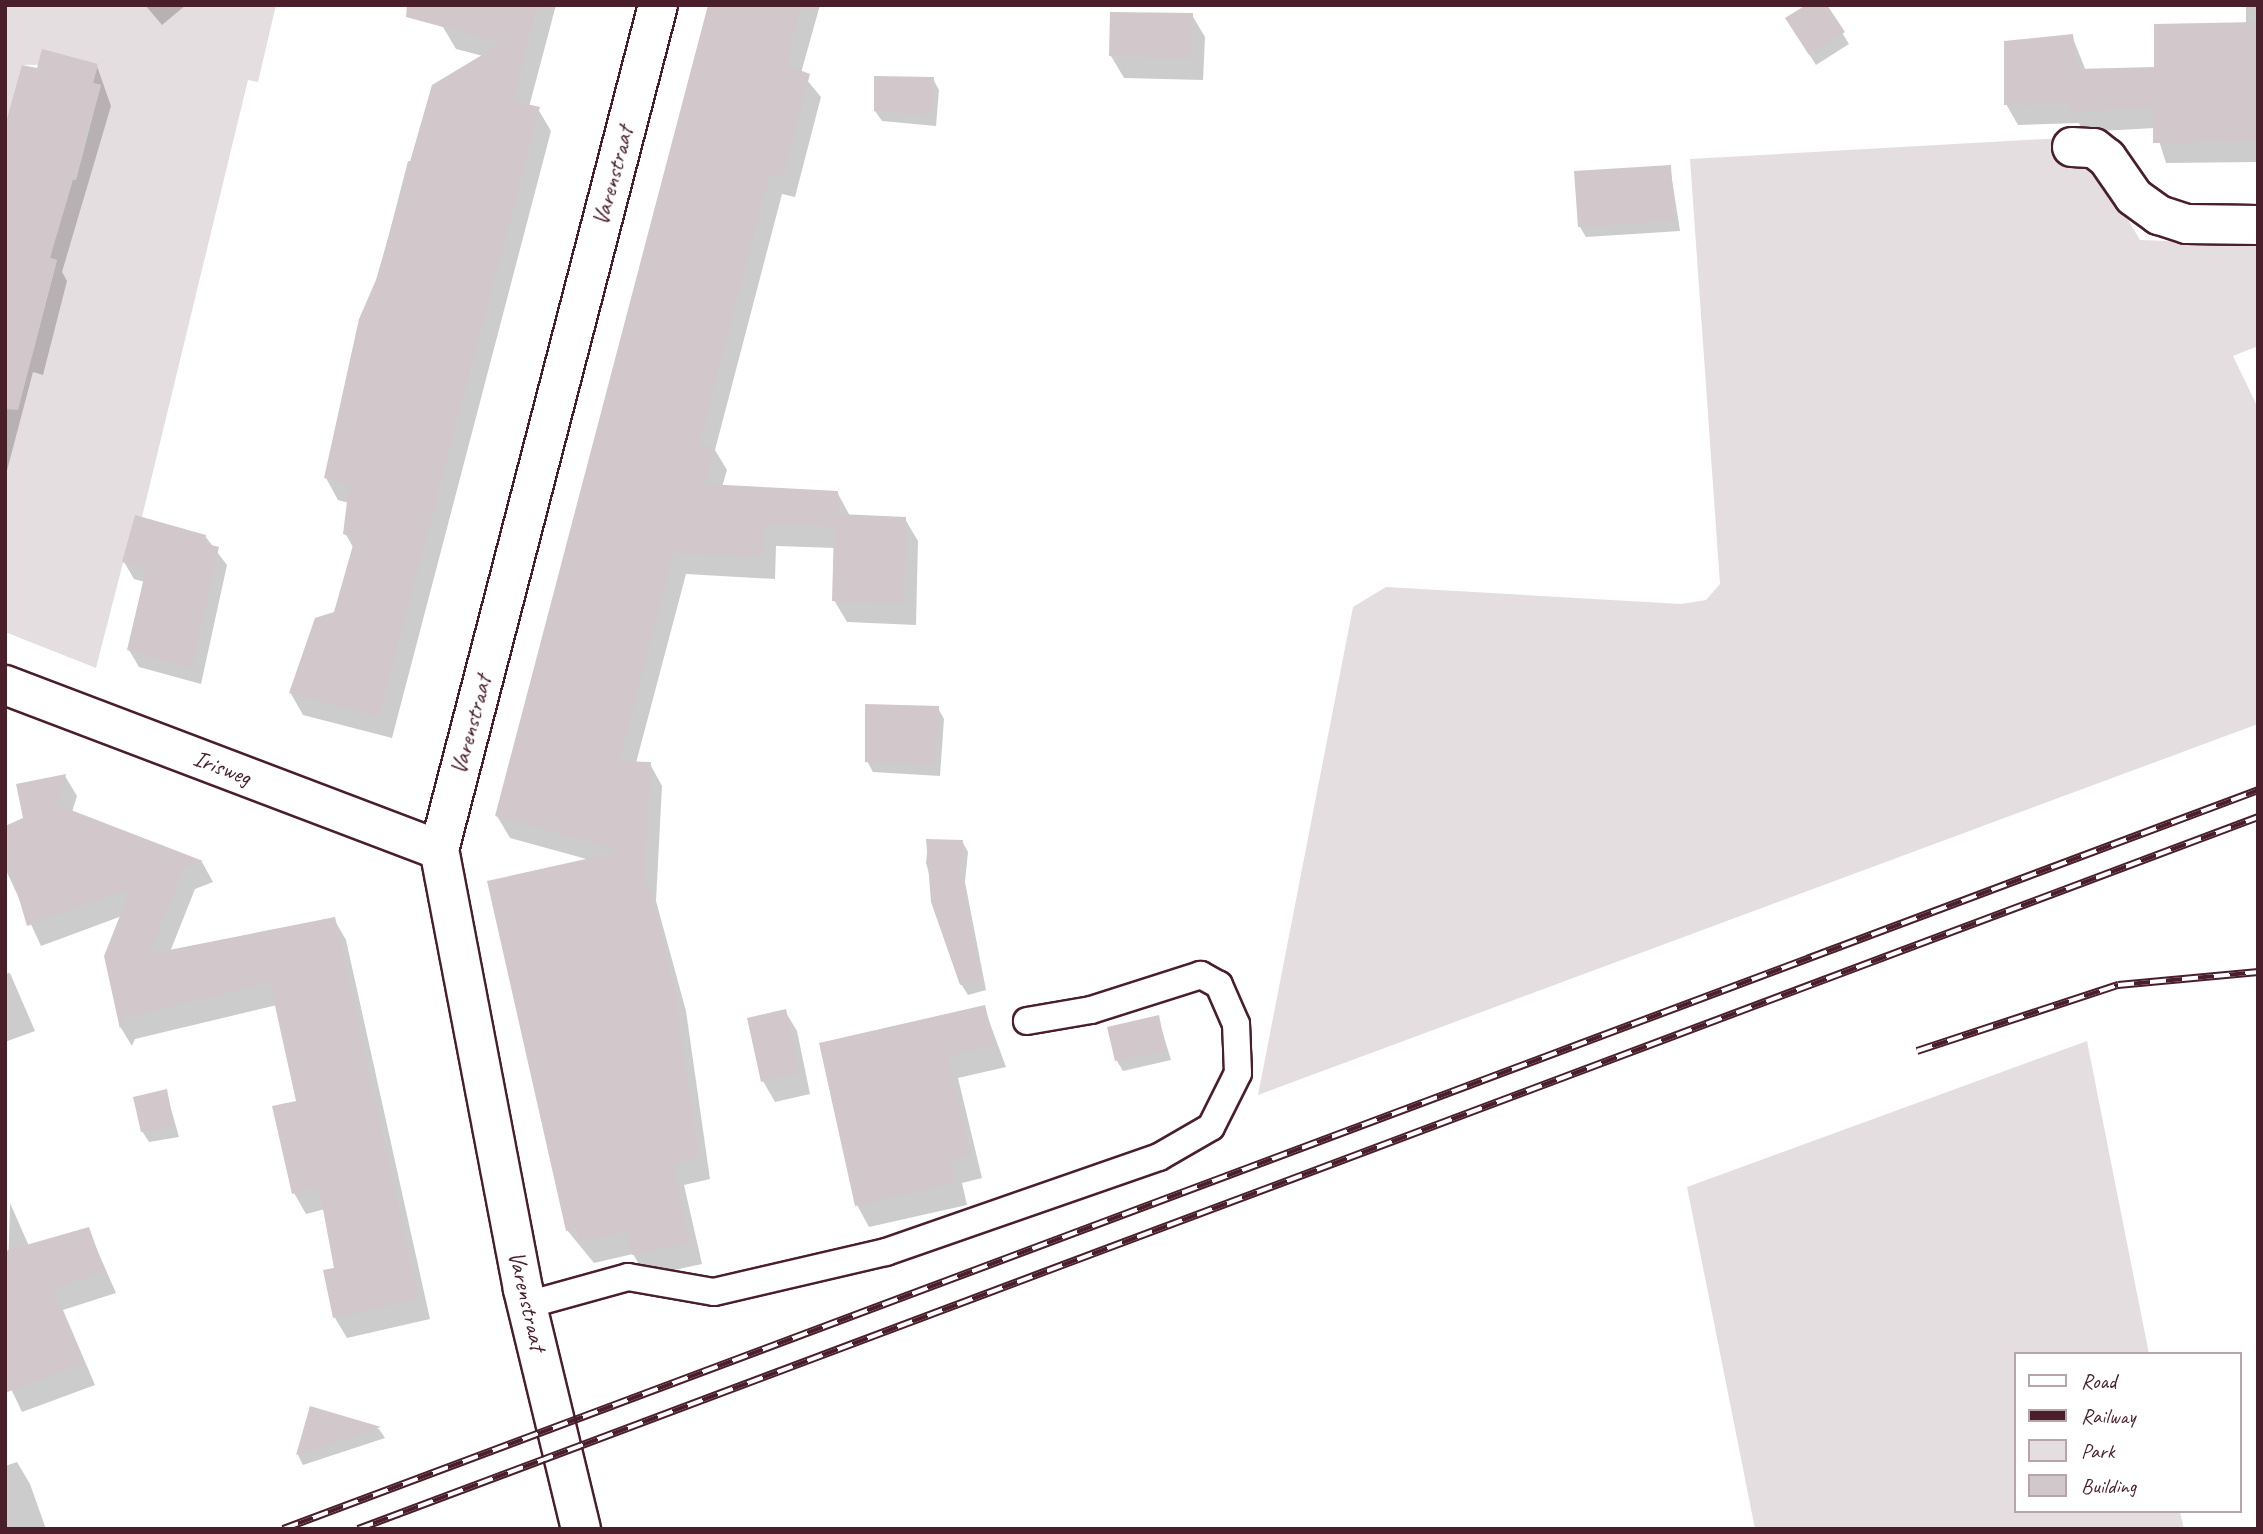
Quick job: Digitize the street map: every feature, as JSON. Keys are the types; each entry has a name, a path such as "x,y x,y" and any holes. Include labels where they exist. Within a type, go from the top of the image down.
{"street":[{"name":"Varenstraat","path":"581,1529 527,1305 439,850 657,5"},
{"path":"2072,147 2094,148 2107,158 2134,197 2159,215 2187,225 2258,225"},
{"name":"Irisweg","path":"5,685 439,850"}],"lane":[{"path":"527,1305 628,1276 714,1292 886,1252 1159,1157 1211,1127 1238,1073 1237,1024 1219,985 1201,975 1091,1010 1027,1021"}],"green space":[{"path":"5,5 276,5 258,82 248,80 142,517 135,516 96,668 5,632 5,414 32,356 57,260 50,258 66,178 76,180 101,85 93,83 98,64 23,65 5,128"},
{"path":"2080,137 2140,240 2258,244 2258,346 2233,356 2258,408 2258,724 1258,1095 1353,607 1386,587 1681,604 1706,600 1720,584 1690,159"},
{"path":"2087,1041 2149,1352 2014,1352 2014,1513 2180,1513 2184,1529 1755,1529 1687,1187"}],"building":[{"path":"407,5 538,5 513,101 540,107 379,717 289,693 315,618 334,612 355,538 343,534 349,485 324,478 359,319 376,280 432,85 502,43 406,17"},
{"path":"708,5 802,5 786,65 810,74 783,176 770,173 699,445 715,447 705,484 838,491 839,514 906,517 904,604 832,601 834,527 764,524 763,557 674,553 619,761 651,762 644,886 649,885 674,987 699,1157 672,1163 691,1243 632,1255 626,1232 579,1242 576,1228 566,1231 487,881 622,851 495,816"},
{"path":"1806,5 1827,5 1845,32 1809,55 1785,18"},
{"path":"1110,12 1193,13 1191,58 1109,56"},
{"path":"2258,22 2258,142 2153,143 2153,108 2070,112 2070,104 2004,105 2004,41 2073,34 2077,69 2154,67 2154,24"},
{"path":"42,49 98,64 93,83 101,85 50,258 57,260 18,410 5,409 5,126 22,65 37,68"},
{"path":"874,76 934,77 931,115 874,111"},
{"path":"1671,165 1674,221 1578,227 1574,171"},
{"path":"135,515 206,535 204,543 219,547 192,668 127,650 146,569 122,562"},
{"path":"865,704 939,706 935,765 865,762"},
{"path":"66,774 58,805 203,861 184,868 149,954 335,917 419,1299 333,1318 323,1270 334,1268 319,1188 292,1194 272,1106 296,1101 270,983 124,1018 120,1029 104,956 131,888 27,926 5,851 5,826 23,818 16,784"},
{"path":"926,839 963,840 960,870 981,979 960,985 931,902"},
{"path":"985,1005 995,1045 947,1056 971,1156 950,1161 955,1183 855,1206 819,1043"},
{"path":"786,1009 800,1073 761,1082 747,1018"},
{"path":"1159,1015 1166,1050 1115,1061 1107,1027"},
{"path":"167,1089 174,1126 141,1132 133,1097"},
{"path":"89,1227 105,1272 52,1289 84,1363 5,1393 5,1251"},
{"path":"310,1406 381,1427 296,1455"}],"railway":[{"path":"283,1529 2258,790"},
{"path":"358,1529 2258,817"},
{"path":"1917,1051 2118,985 2258,972"}]}
